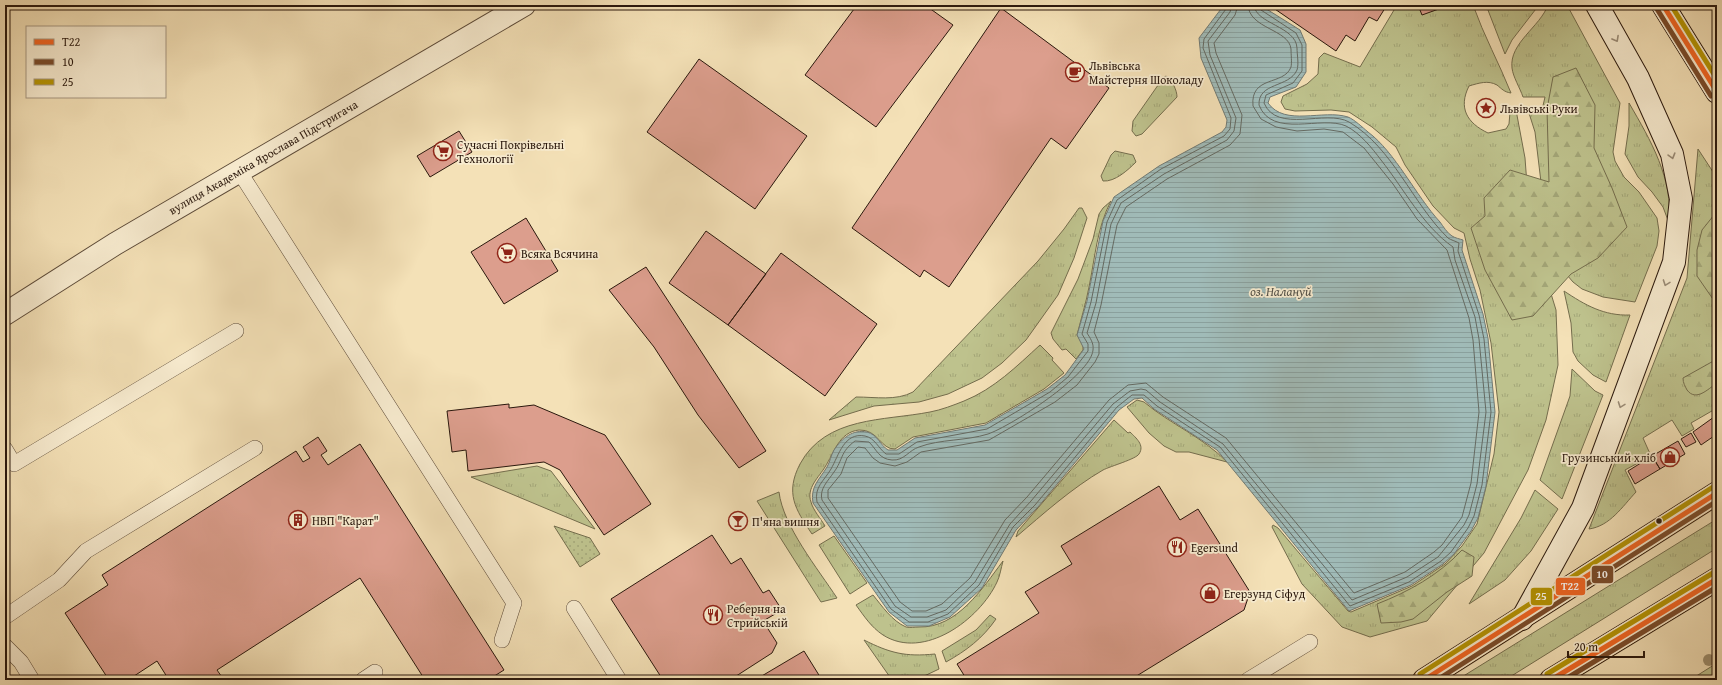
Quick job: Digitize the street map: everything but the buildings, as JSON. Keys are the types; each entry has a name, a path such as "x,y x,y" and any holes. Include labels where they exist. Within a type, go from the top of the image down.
{"main road":[{"name":"вулиця Академіка Ярослава Підстригача","path":"5,314 115,244 524,5"},
{"path":"1522,619 1583,508 1674,262 1681,199 1672,154 1638,78 1597,5"},
{"path":"1663,5 1717,92"},
{"path":"1424,680 1717,494"},
{"path":"1551,680 1717,579"}],"lane":[{"path":"239,171 514,603 502,640"},
{"path":"5,449 14,464 236,331"},
{"path":"5,617 59,580 86,551 255,448"},
{"path":"574,608 619,680"},
{"path":"1248,680 1310,642"},
{"path":"5,646 21,662 32,680"}],"green space":[{"path":"1397,5 1473,5 1511,93 1505,91 1494,83 1487,82 1469,86 1464,101 1466,114 1475,125 1488,133 1506,129 1509,124 1510,112 1516,110 1525,158 1530,225 1556,310 1558,365 1546,420 1528,470 1484,553 1427,621 1370,637 1342,627 1302,584 1272,527 1273,525 1278,528 1348,611 1351,612 1412,586 1445,564 1462,546 1477,524 1494,454 1499,412 1491,343 1480,290 1470,259 1464,233 1454,228 1433,206 1405,165 1396,147 1372,127 1349,112 1331,110 1295,111 1285,109 1281,102 1283,96 1307,84 1318,74 1319,58 1324,53 1360,67"},
{"path":"1486,5 1539,5 1512,40 1505,54"},
{"path":"1548,5 1567,5 1620,103 1613,152 1615,161 1624,177 1639,192 1657,218 1659,231 1657,246 1635,302 1603,297 1582,289 1573,282 1555,261 1543,199 1535,132 1528,110 1542,110 1545,97 1523,97 1512,68 1512,59 1515,51 1539,21"},
{"path":"1576,68 1595,105 1594,148 1627,227 1598,258 1571,274 1533,316 1512,320 1485,270 1471,228 1485,216 1484,198 1510,170 1549,182 1547,109 1553,77"},
{"path":"1166,76 1174,85 1177,97 1142,134 1136,136 1132,131 1133,121 1163,78"},
{"path":"1629,103 1645,131 1659,160 1664,175 1668,191 1669,223 1663,207 1638,177 1625,154 1629,126"},
{"path":"1698,149 1717,178 1717,408 1691,423 1694,429 1682,436 1672,420 1643,438 1651,456 1625,470 1636,492 1621,510 1609,520 1589,529 1687,278"},
{"path":"1115,151 1133,155 1136,162 1117,178 1103,181 1101,176 1111,155"},
{"path":"1111,201 1099,232 1088,293 1077,335 1083,345 1083,350 1076,359 1066,349 1062,350 1053,339 1051,333 1078,279 1093,239 1099,214"},
{"path":"1079,208 1082,208 1087,218 1074,258 1058,295 1026,340 1002,363 982,378 948,394 919,402 874,406 829,420 856,397 893,398 913,392 1038,261"},
{"path":"1714,215 1717,215 1717,305 1697,276 1697,250 1702,230"},
{"path":"1564,291 1580,301 1603,312 1630,315 1606,382 1593,375 1578,361 1573,352 1571,323"},
{"path":"1040,345 1053,358 1052,360 1064,373 1044,389 986,423 913,437 895,449 886,446 871,433 865,431 859,430 852,432 842,439 810,492 812,505 825,526 812,534 797,509 793,492 793,484 800,464 811,448 825,437 840,429 858,423 934,411 964,401 995,384"},
{"path":"1717,359 1717,383 1698,395 1694,395 1687,390 1683,378"},
{"path":"1572,369 1595,391 1603,395 1562,499 1540,480 1570,396"},
{"path":"1137,400 1144,402 1208,445 1227,462 1189,452 1176,452 1164,446 1149,433 1127,407"},
{"path":"1114,420 1137,439 1141,448 1139,454 1091,477 1016,537 1018,531"},
{"path":"537,466 551,471 595,529 471,477"},
{"path":"1535,490 1558,509 1531,551 1505,580 1469,604 1521,518"},
{"path":"779,492 787,519 794,533 811,561 837,598 821,602 757,501"},
{"path":"1717,519 1717,548 1505,680 1457,680"},
{"path":"554,526 590,538 600,554 580,567"},
{"path":"834,536 867,583 850,594 819,545"},
{"path":"1462,550 1474,557 1472,576 1447,592 1413,619 1401,622 1381,623 1377,604 1422,582 1453,559"},
{"path":"1003,561 997,582 989,596 978,610 949,632 933,639 916,643 899,642 883,635 871,625 856,605 873,595 896,621 906,627 933,626 957,614 967,605"},
{"path":"990,615 996,619 986,632 967,649 946,662 942,651 976,630"},
{"path":"864,640 898,653 915,655 935,654 939,669 916,680 892,680"},
{"path":"1717,663 1717,680 1690,680"}],"water":[{"name":"оз. Налануй","path":"1224,5 1260,5 1300,30 1306,44 1306,72 1296,87 1270,97 1268,103 1275,110 1294,116 1338,115 1348,117 1353,120 1378,141 1387,151 1448,233 1453,237 1463,240 1462,250 1483,314 1488,338 1495,412 1486,486 1478,518 1471,531 1454,554 1443,564 1411,585 1349,611 1217,450 1154,409 1142,398 1134,399 1119,410 1038,507 1016,530 982,588 950,617 929,626 907,626 889,612 813,503 812,497 816,484 827,467 834,450 848,435 862,431 871,433 888,450 897,450 915,438 985,425 1047,389 1065,375 1084,349 1077,335 1087,301 1103,221 1114,197 1159,166 1222,132 1226,127 1227,120 1201,58 1199,38"}],"transit line":[{"name":"Т22","path":"1663,5 1717,92"},
{"name":"25","path":"1671,5 1717,79"},
{"name":"10","path":"1657,9 1711,96"},
{"name":"25","path":"1420,674 1713,487"},
{"name":"Т22","path":"1424,680 1717,493"},
{"name":"10","path":"1437,680 1717,501"},
{"name":"25","path":"1547,674 1713,573"},
{"name":"Т22","path":"1551,680 1717,579"},
{"name":"10","path":"1564,680 1717,587"}],"place":[{"name":"Львівська Майстерня Шоколаду","path":"1075,72"},
{"name":"Львівські Руки","path":"1486,108"},
{"name":"Сучасні Покрівельні Технології","path":"443,151"},
{"name":"Всяка Всячина","path":"507,253"},
{"name":"Грузинський хліб","path":"1670,457"},
{"name":"НВП \"Карат\"","path":"298,520"},
{"name":"П'яна вишня","path":"738,521"},
{"name":"Egersund","path":"1177,547"},
{"name":"Егерзунд Сіфуд","path":"1210,593"},
{"name":"Реберня на Стрийській","path":"713,615"}]}
